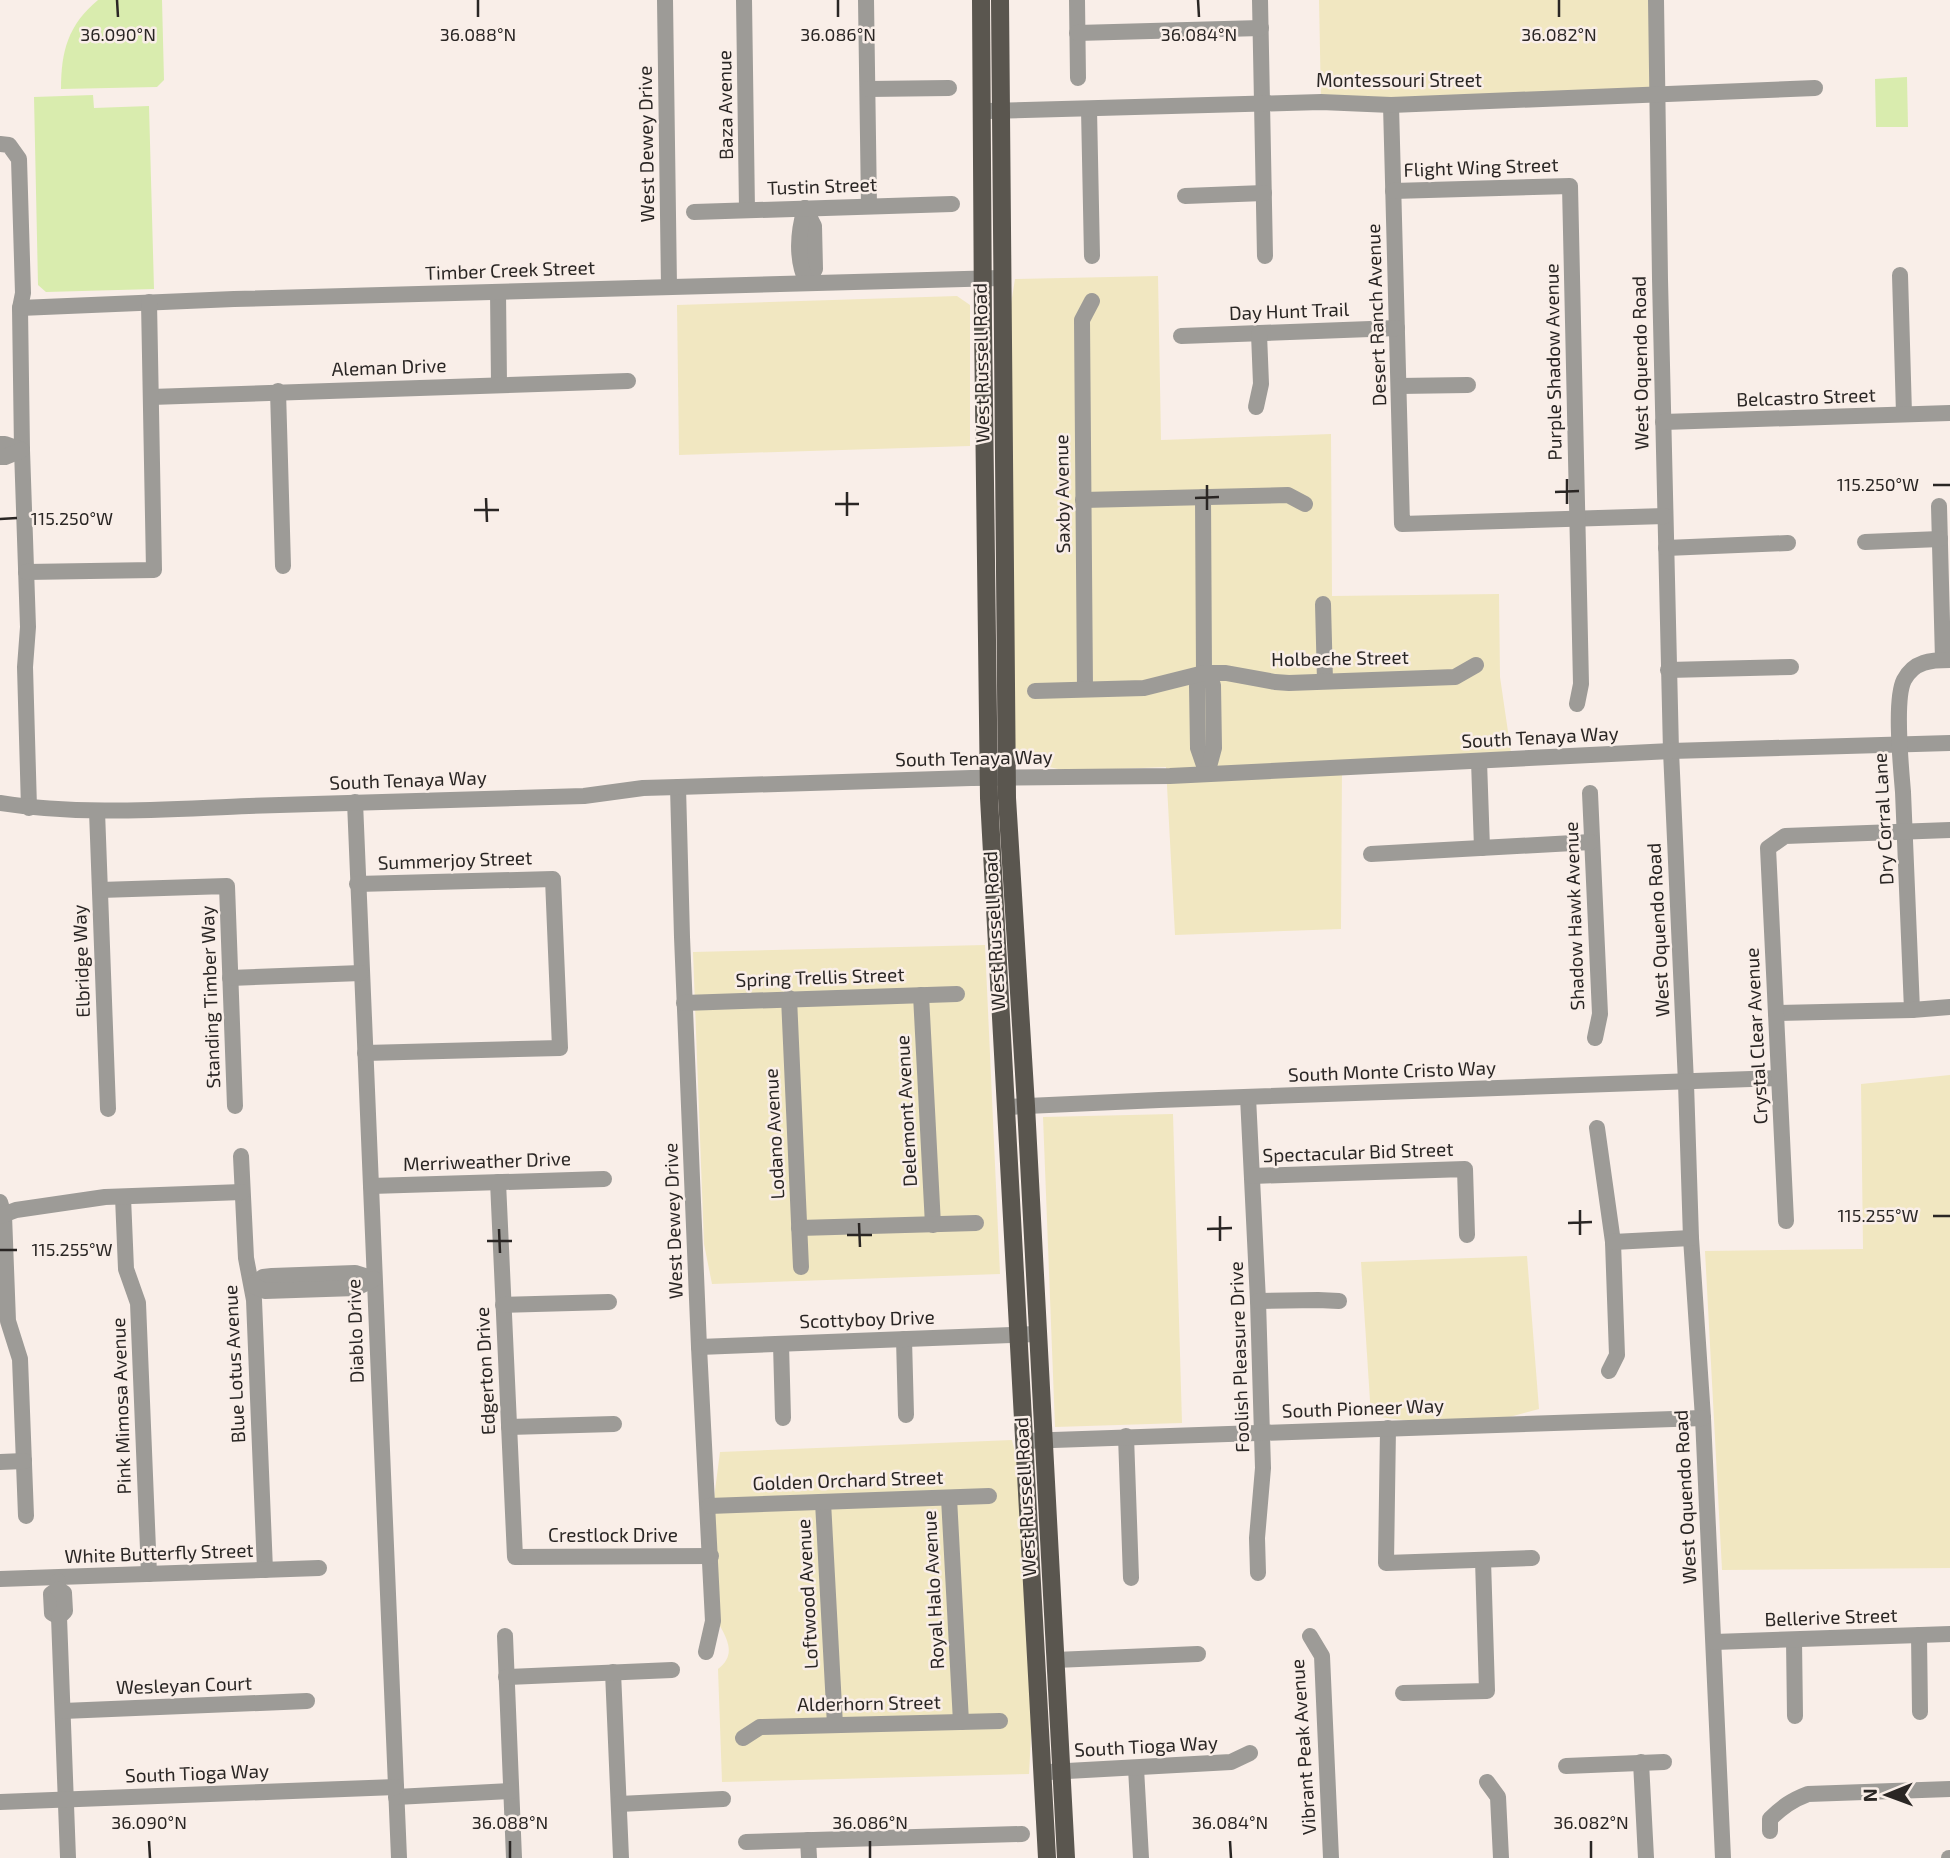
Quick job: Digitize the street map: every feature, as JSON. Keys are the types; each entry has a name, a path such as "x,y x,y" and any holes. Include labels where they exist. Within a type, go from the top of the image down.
{"main road":[{"name":"West Russell Road","path":"981,0 983,279 1006,1107 1024,1441 1052,1772 1066,1858"},
{"name":"West Russell Road","path":"1000,0 997,778 1026,1106 1055,1660 1047,1858"}],"street":[{"name":"West Dewey Drive","path":"665,0 669,286"},
{"name":"Baza Avenue","path":"744,0 747,210"},
{"path":"866,0 869,205"},
{"path":"1077,0 1078,78"},
{"path":"1260,0 1265,256"},
{"name":"West Oquendo Road","path":"1656,0 1668,670 1691,1238 1703,1418 1723,1858"},
{"path":"1077,33 1261,28"},
{"path":"868,89 949,88"},
{"name":"Montessouri Street","path":"982,112 1262,103 1391,105 1815,88"},
{"name":"Desert Ranch Avenue","path":"1391,105 1402,524 1577,519"},
{"path":"1089,109 1092,257"},
{"path":"5,144 19,159 29,808"},
{"name":"Flight Wing Street","path":"1393,191 1570,186"},
{"name":"Purple Shadow Avenue","path":"1570,186 1581,684 1577,704"},
{"path":"1185,196 1264,193"},
{"name":"Tustin Street","path":"694,212 952,204"},
{"path":"805,208 814,226 815,269 807,282"},
{"path":"1900,275 1904,414"},
{"name":"Timber Creek Street","path":"20,308 669,286 1001,278"},
{"path":"498,292 499,384"},
{"name":"Saxby Avenue","path":"1085,689 1082,320 1092,301"},
{"path":"26,572 154,570 149,302"},
{"name":"Day Hunt Trail","path":"1181,336 1398,328"},
{"path":"1256,407 1261,384 1259,334"},
{"name":"Aleman Drive","path":"151,397 628,381"},
{"path":"1399,386 1468,385"},
{"path":"278,391 282,566"},
{"name":"Belcastro Street","path":"1663,422 1950,413"},
{"path":"0,444 22,450"},
{"path":"0,457 22,450"},
{"path":"1083,500 1288,495 1305,504"},
{"path":"1203,497 1204,673 1197,686 1198,748 1207,774"},
{"path":"1939,506 1947,660"},
{"path":"1577,519 1665,516"},
{"path":"1865,542 1940,539"},
{"path":"1666,548 1788,543"},
{"path":"1323,604 1325,681"},
{"name":"Dry Corral Lane","path":"1912,1010 1900,696 1906,677 1919,664 1947,660"},
{"name":"Holbeche Street","path":"1035,691 1144,688 1204,673 1226,673 1275,682 1455,677 1476,665"},
{"path":"1668,670 1791,667"},
{"name":"South Tenaya Way","path":"0,803 29,808 97,811 584,796 643,788 1170,776 1671,751 1950,743"},
{"path":"1479,761 1482,848"},
{"name":"West Dewey Drive","path":"678,787 684,1003 711,1556 713,1621 706,1652"},
{"name":"Shadow Hawk Avenue","path":"1590,793 1600,1014 1595,1038"},
{"name":"Diablo Drive","path":"355,802 399,1858"},
{"name":"Elbridge Way","path":"97,811 107,1109"},
{"path":"1905,833 1950,830"},
{"name":"Crystal Clear Avenue","path":"1786,1221 1768,848 1784,836 1905,833"},
{"path":"1371,854 1591,842"},
{"name":"Summerjoy Street","path":"357,884 553,879 560,1048 365,1053"},
{"name":"Standing Timber Way","path":"100,890 227,886 235,1105"},
{"path":"230,978 361,973"},
{"name":"Spring Trellis Street","path":"684,1003 957,994"},
{"name":"Delemont Avenue","path":"921,995 933,1225"},
{"name":"Lodano Avenue","path":"789,998 801,1267"},
{"path":"1776,1013 1950,1007"},
{"name":"South Monte Cristo Way","path":"1006,1107 1779,1078"},
{"name":"Foolish Pleasure Drive","path":"1248,1097 1263,1468 1257,1538 1258,1573"},
{"path":"1597,1128 1613,1242 1617,1356 1609,1371"},
{"name":"Blue Lotus Avenue","path":"241,1156 246,1258 254,1300 265,1570"},
{"name":"Spectacular Bid Street","path":"1252,1176 1465,1170 1467,1235"},
{"name":"Merriweather Drive","path":"371,1185 604,1179"},
{"name":"Edgerton Drive","path":"498,1182 515,1557"},
{"path":"26,1516 20,1359 7,1340 1,1211 105,1197 242,1192"},
{"name":"Pink Mimosa Avenue","path":"123,1197 126,1269 138,1303 149,1574"},
{"path":"799,1228 976,1223"},
{"path":"1613,1242 1691,1238"},
{"path":"252,1285 265,1291 356,1288 374,1279"},
{"path":"1258,1301 1339,1301"},
{"path":"503,1305 609,1302"},
{"name":"Scottyboy Drive","path":"699,1347 1037,1334"},
{"path":"904,1339 906,1415"},
{"path":"781,1344 783,1418"},
{"name":"South Pioneer Way","path":"1024,1441 1703,1418"},
{"path":"509,1427 614,1424"},
{"path":"1388,1428 1386,1563 1532,1558"},
{"path":"1126,1436 1130,1578"},
{"path":"0,1462 24,1461"},
{"name":"Golden Orchard Street","path":"709,1506 989,1496"},
{"name":"Royal Halo Avenue","path":"949,1498 961,1722"},
{"name":"Loftwood Avenue","path":"823,1502 835,1725"},
{"name":"Crestlock Drive","path":"515,1557 711,1556"},
{"path":"1403,1693 1487,1691 1483,1560"},
{"name":"White Butterfly Street","path":"0,1578 58,1583 149,1574 319,1568"},
{"path":"58,1583 64,1593 65,1611 60,1617 68,1858"},
{"name":"Bellerive Street","path":"1714,1642 1950,1634"},
{"path":"1919,1635 1920,1712"},
{"path":"505,1636 514,1858"},
{"name":"Vibrant Peak Avenue","path":"1310,1636 1322,1656 1331,1858"},
{"path":"1794,1640 1795,1716"},
{"path":"1055,1660 1198,1654"},
{"path":"506,1676 672,1670"},
{"path":"613,1672 621,1858"},
{"name":"Wesleyan Court","path":"63,1711 307,1701"},
{"name":"Alderhorn Street","path":"743,1738 760,1727 1000,1721"},
{"name":"South Tioga Way","path":"1052,1772 1231,1762 1250,1753"},
{"path":"1641,1762 1646,1858"},
{"path":"1566,1766 1664,1762"},
{"path":"1136,1768 1141,1858"},
{"path":"1487,1782 1498,1797 1501,1858"},
{"path":"1770,1831 1770,1819 1793,1799 1808,1794 1950,1789"},
{"name":"South Tioga Way","path":"0,1802 511,1791"},
{"path":"619,1804 723,1798"},
{"path":"746,1842 1022,1833"},
{"path":"808,1840 809,1858"}],"green space":[{"path":"98,0 162,0 164,80 157,87 61,89 68,40 80,19"},
{"path":"1907,77 1908,127 1876,127 1875,79"},
{"path":"93,95 94,108 149,106 154,289 46,292 38,285 34,97"}],"sand":[{"path":"1319,0 1653,0 1657,95 1321,102"},
{"path":"1158,276 1161,440 1331,434 1332,596 1499,594 1500,677 1512,759 1342,767 1341,929 1175,935 1166,767 1067,771 1027,762 1011,742 1002,360 1015,279"},
{"path":"957,296 970,305 970,446 679,455 677,305"},
{"path":"985,945 1000,1274 712,1284 704,1244 693,952"},
{"path":"1950,1075 1950,1568 1722,1570 1705,1251 1863,1249 1861,1084"},
{"path":"1173,1114 1182,1423 1055,1427 1043,1117"},
{"path":"1527,1256 1539,1409 1502,1419 1412,1421 1371,1416 1361,1262"},
{"path":"1012,1440 1023,1486 1034,1682 1029,1774 722,1782 718,1669 727,1659 729,1649 720,1626 714,1498 720,1452"}]}
